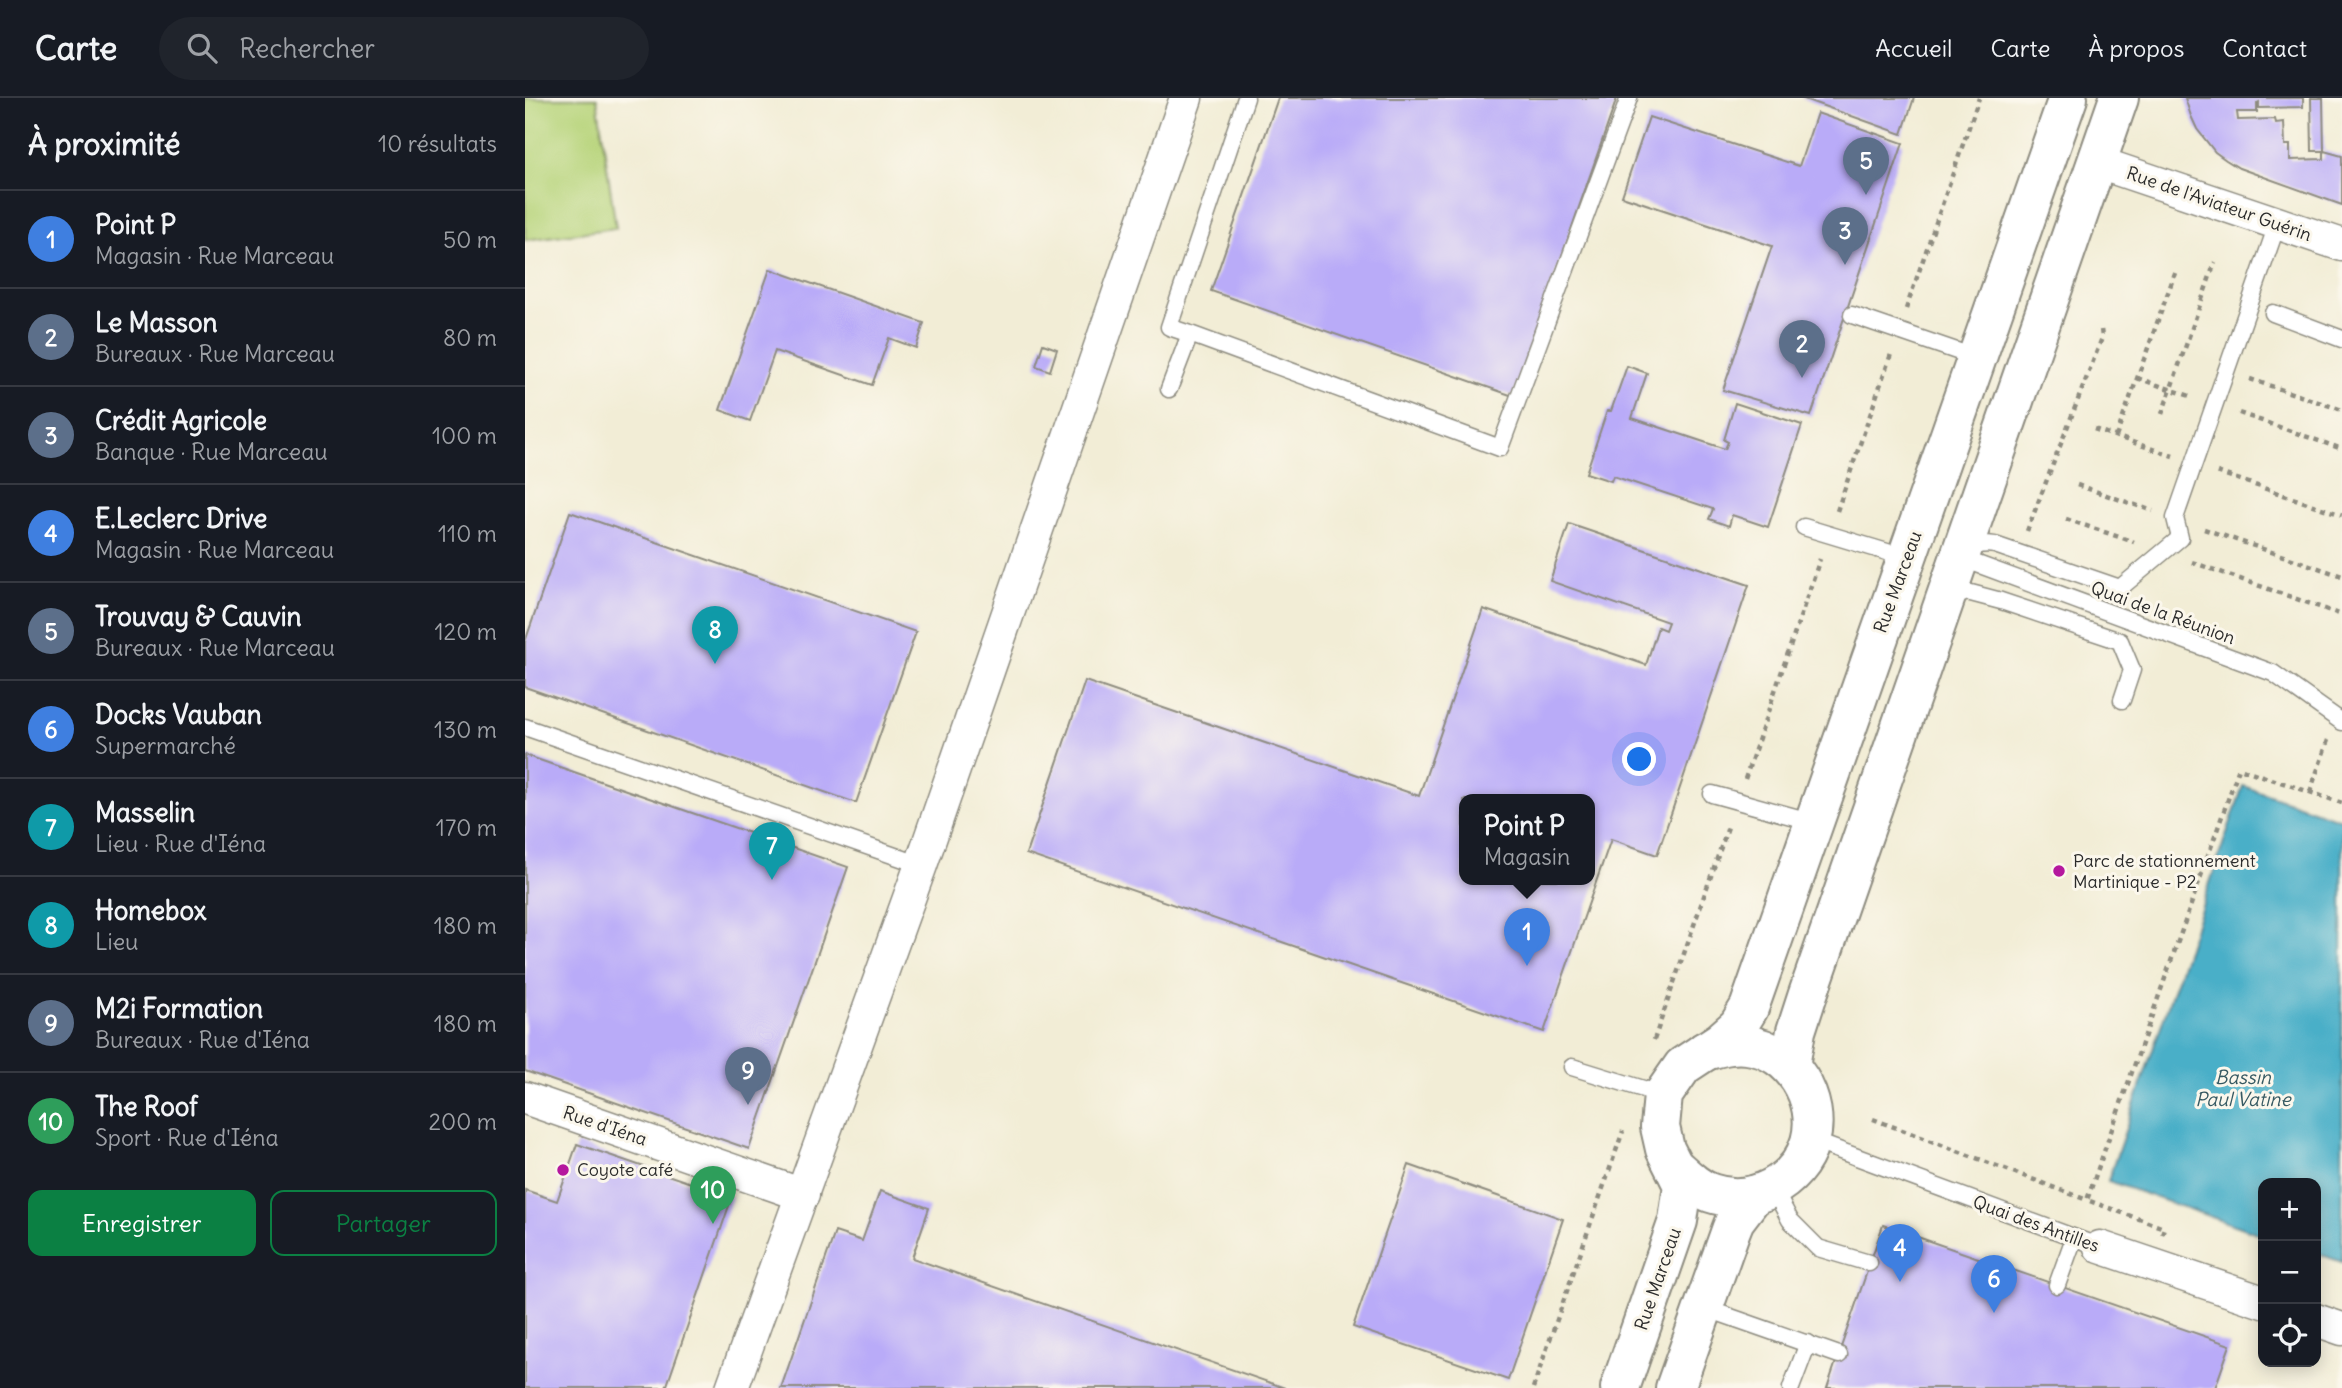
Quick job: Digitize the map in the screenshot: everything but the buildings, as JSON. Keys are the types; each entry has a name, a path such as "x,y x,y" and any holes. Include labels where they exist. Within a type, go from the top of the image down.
{"main road":[{"name":"Rue Marceau","path":"1620,1388 1678,1221 1683,1185 1665,1149 1651,1091 1721,1041 1738,1026 1749,1008 2068,98"},
{"path":"1675,1388 1735,1220 1764,1192 1790,1176 1803,1159 1811,1140 1812,1114 1805,1088 1790,1066 1796,1031 2119,98"},
{"name":"Rue Marceau","path":"1705,1051 1727,1044 1750,1045 1772,1053 1790,1066"},
{"name":"Rue Marceau","path":"1676,1168 1692,1183 1711,1193 1732,1197 1764,1192"}],"street":[{"path":"731,1388 921,865 1186,98"},
{"name":"Rue de l'Aviateur Guérin","path":"2096,162 2342,245"},
{"name":"Rue d'Iéna","path":"525,1098 803,1195"},
{"name":"Quai des Antilles","path":"2087,1243 2258,1300"},
{"path":"2321,1322 2342,1329"}],"lane":[{"path":"1246,98 1169,327 1500,448 1629,98"},
{"path":"1961,558 1974,546 1983,543 2120,588 2180,538 2175,519 2221,407 2221,385 2277,225"},
{"path":"2273,313 2342,339"},
{"path":"1852,315 1977,358"},
{"path":"1169,389 1190,334"},
{"path":"1804,527 1907,558"},
{"name":"Quai de la Réunion","path":"1961,558 2273,673 2339,720"},
{"path":"1946,601 1967,592 2120,641 2132,670 2122,700"},
{"path":"525,727 921,865"},
{"path":"1711,794 1813,822"},
{"path":"1572,1067 1651,1091"},
{"name":"Quai des Antilles","path":"1811,1140 2087,1243"},
{"path":"1764,1192 1818,1248 1868,1264"},
{"path":"2057,1285 2087,1243"},
{"path":"1702,1307 1839,1355"},
{"path":"1791,1388 1808,1343"}],"path":[{"path":"1533,1388 1651,1091 1737,801 1979,98"},
{"path":"2162,414 2214,262"},
{"path":"2116,437 2175,273"},
{"path":"2018,554 2102,338 2101,329"},
{"path":"2221,407 2241,376 2342,410"},
{"path":"2137,378 2342,449"},
{"path":"2077,485 2342,576"},
{"path":"2066,519 2342,615"},
{"path":"2310,792 2339,720"},
{"path":"2087,1200 2239,768 2342,803"},
{"path":"1873,1119 2164,1228 2151,1265"}],"green space":[{"path":"525,98 597,98 616,228 525,240"}],"water":[{"name":"Bassin Paul Vatine","path":"2243,786 2342,820 2342,1262 2321,1255 2321,1178 2258,1178 2258,1233 2108,1181"}],"place":[{"name":"Trouvay & Cauvin","path":"1866,195"},
{"name":"Crédit Agricole","path":"1845,265"},
{"name":"Le Masson","path":"1802,378"},
{"name":"Homebox","path":"715,664"},
{"name":"Parc de stationnement Martinique - P2","path":"2059,871"},
{"name":"Masselin","path":"772,880"},
{"name":"Point P","path":"1527,966"},
{"name":"M2i Formation","path":"748,1105"},
{"name":"Coyote café","path":"563,1170"},
{"name":"The Roof","path":"713,1224"},
{"name":"E.Leclerc Drive","path":"1900,1282"},
{"name":"Docks Vauban","path":"1994,1313"}]}
